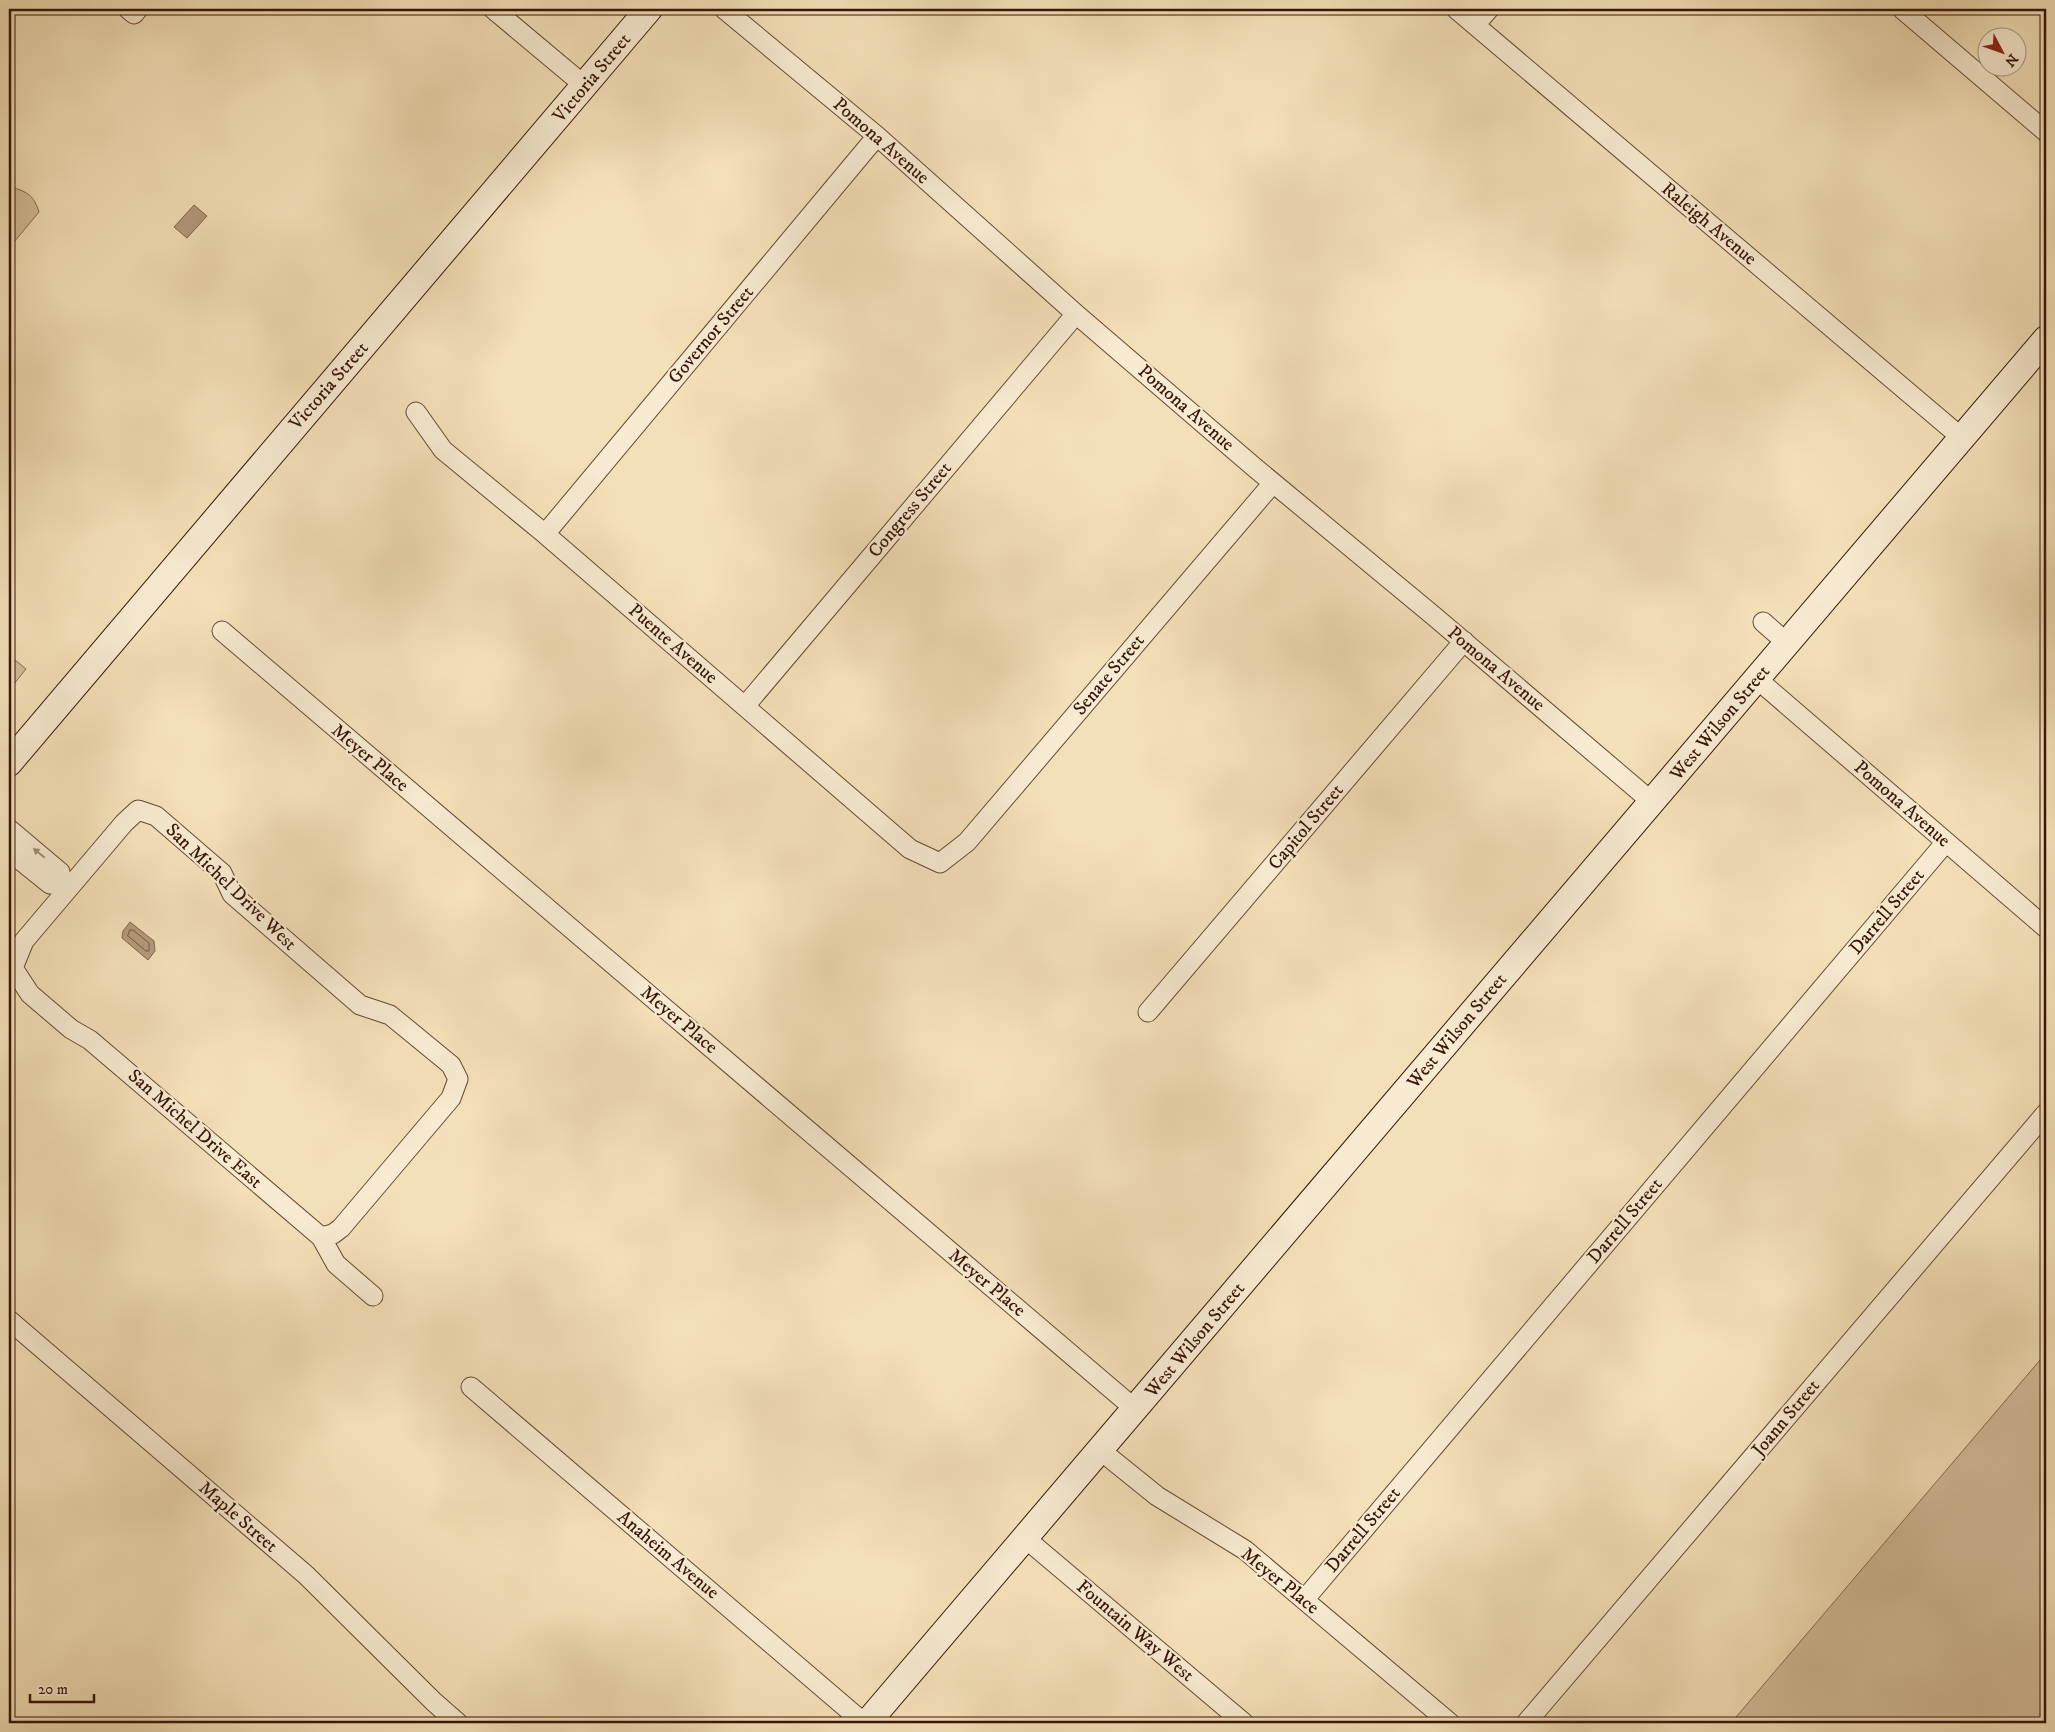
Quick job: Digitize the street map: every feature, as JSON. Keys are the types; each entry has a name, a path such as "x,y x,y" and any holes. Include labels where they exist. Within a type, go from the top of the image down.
{"street":[{"path":"128,9 134,14 138,9"},
{"path":"493,9 585,86"},
{"name":"Victoria Street","path":"9,763 650,9"},
{"name":"Pomona Avenue","path":"724,9 877,136 1076,314 1652,802"},
{"name":"Raleigh Avenue","path":"1456,9 1962,438"},
{"path":"1475,25 1490,9"},
{"path":"1902,9 2046,132"},
{"name":"Governor Street","path":"546,534 877,136"},
{"name":"Congress Street","path":"744,706 1076,314"},
{"name":"West Wilson Street","path":"866,1723 1136,1409 2046,339"},
{"name":"Puente Avenue","path":"416,412 443,450 546,534 910,849 940,863"},
{"name":"Senate Street","path":"940,863 967,842 1274,483"},
{"path":"1762,622 1787,644"},
{"name":"Meyer Place","path":"222,631 1136,1409"},
{"name":"Capitol Street","path":"1148,1012 1464,641"},
{"name":"Pomona Avenue","path":"1757,680 2046,928"},
{"name":"San Michel Drive West","path":"63,886 138,810 156,816 222,873 232,894 360,1005 390,1015 451,1065 458,1080 451,1098 341,1228 333,1234 321,1237"},
{"path":"9,829 60,872 63,886 50,884 9,851"},
{"name":"Darrell Street","path":"1304,1600 1946,842"},
{"name":"San Michel Drive East","path":"63,886 24,941 13,968 30,994 71,1029 90,1040 321,1237 336,1264 373,1296"},
{"name":"Joann Street","path":"1526,1723 2046,1113"},
{"name":"Maple Street","path":"9,1320 306,1575 434,1702 458,1723"},
{"name":"Anaheim Avenue","path":"471,1387 866,1723"},
{"name":"Meyer Place","path":"1100,1450 1157,1496 1245,1550 1450,1723"},
{"name":"Fountain Way West","path":"1025,1538 1244,1723"}],"shaded area":[{"path":"9,186 28,194 39,212 9,248"},
{"path":"9,655 26,669 9,690"},
{"path":"2046,1353 2046,1723 1731,1723"}],"water":[{"path":"194,205 207,216 187,238 174,227"},
{"path":"130,922 154,941 155,951 148,960 122,938 123,931"}]}
